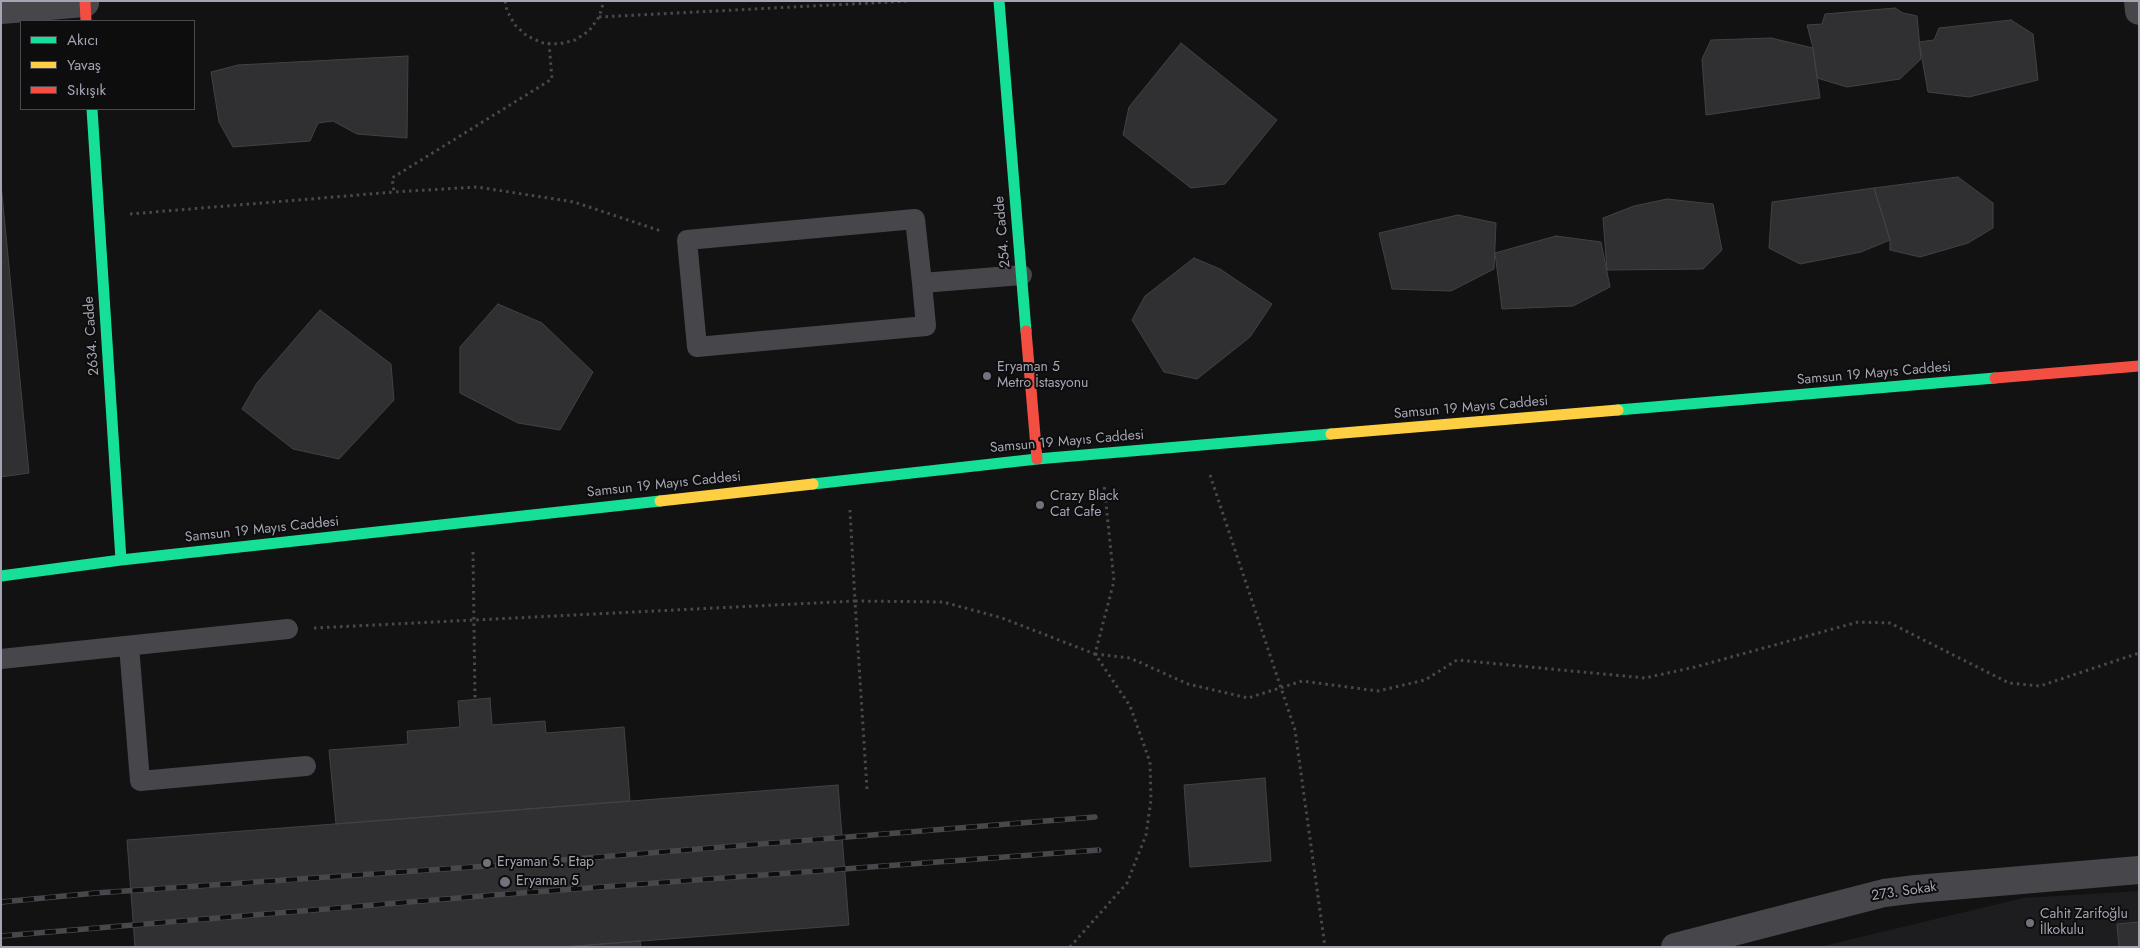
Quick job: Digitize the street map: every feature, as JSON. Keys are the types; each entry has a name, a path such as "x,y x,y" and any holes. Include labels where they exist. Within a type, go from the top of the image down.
{"street":[{"name":"254. Cadde","path":"999,1 1037,459"},
{"path":"2138,1 2139,12"},
{"path":"1,10 85,8"},
{"name":"2634. Cadde","path":"92,110 121,560"},
{"name":"Samsun 19 Mayıs Caddesi","path":"1,576 121,560 1037,459 2139,366"},
{"name":"273. Sokak","path":"1675,947 1884,893 2139,870"}],"lane":[{"path":"915,218 922,283 926,326 697,347 687,240 915,218"},
{"path":"922,283 1022,274"},
{"path":"1,659 288,629"},
{"path":"129,646 140,781 306,766"}],"path":[{"path":"505,1 507,11 515,26 527,36 549,44 559,44 575,40 589,30 600,17 604,1"},
{"path":"600,17 909,1"},
{"path":"394,192 392,178 552,79 549,44"},
{"path":"99,216 477,187 574,202 687,240"},
{"path":"1200,446 1296,730 1325,947"},
{"path":"1070,947 1127,883 1146,835 1151,800 1150,762 1130,706 1095,654 1114,581 1100,454"},
{"path":"848,480 867,789"},
{"path":"472,521 475,699"},
{"path":"288,629 855,601 943,602 1002,618 1095,654 1130,658 1188,684 1248,698 1302,681 1378,691 1425,680 1457,660 1645,678 1695,667 1858,622 1890,623 2009,683 2040,686 2139,652"}],"shaded area":[{"name":"Cahit Zarifoğlu İlkokulu","path":"2139,891 2139,947 1819,947 2023,898"}],"building":[{"path":"1895,8 1903,13 1917,16 1921,59 1900,79 1847,87 1817,78 1813,48 1807,25 1822,24 1825,14"},
{"path":"2011,20 2033,34 2038,80 1969,97 1928,92 1919,42 1934,40 1939,28"},
{"path":"1771,38 1813,48 1820,98 1706,115 1702,59 1711,40"},
{"path":"1181,43 1277,120 1225,184 1191,188 1123,135 1129,107"},
{"path":"408,56 407,138 357,134 333,121 318,123 310,141 233,147 219,122 211,72 238,65"},
{"path":"1958,177 1993,203 1993,228 1968,243 1920,257 1890,250 1890,240 1874,188"},
{"path":"1,184 29,473 1,477"},
{"path":"1874,188 1890,240 1861,252 1800,264 1769,248 1772,202"},
{"path":"1667,199 1713,204 1722,250 1703,269 1607,270 1603,218 1634,206"},
{"path":"1458,215 1496,223 1494,269 1451,291 1392,289 1379,233"},
{"path":"1556,236 1601,242 1610,287 1573,306 1502,309 1495,253"},
{"path":"1194,258 1220,269 1272,304 1250,337 1197,379 1164,372 1132,320 1145,296"},
{"path":"498,304 542,323 593,372 560,430 518,423 460,393 460,347"},
{"path":"320,310 391,364 394,400 339,459 293,449 242,409 257,383"},
{"path":"490,698 492,725 545,721 546,733 624,727 630,801 336,824 329,750 408,744 407,731 460,727 458,701"},
{"path":"1265,778 1271,861 1190,867 1184,785"},
{"name":"Eryaman 5. Etap","path":"838,785 849,925 564,947 135,947 127,840"},
{"path":"2139,922 2139,947 2119,947 2117,924"},
{"path":"640,941 641,947 564,947"}],"railway":[{"path":"1,902 96,893 488,866 1095,817"},
{"path":"1,936 494,895 1099,850"}],"traffic: fast":[{"path":"999,1 1026,331"},
{"path":"92,110 121,560"},
{"path":"1618,410 1995,378"},
{"path":"813,484 1037,459 1331,434"},
{"path":"1,576 121,560 660,501"}],"traffic: slow":[{"path":"1331,434 1618,410"},
{"path":"660,501 813,484"}],"traffic: jam":[{"path":"85,1 86,20"},
{"path":"1026,331 1037,459"},
{"path":"1995,378 2139,366"}],"place":[{"name":"Eryaman 5 Metro İstasyonu","path":"987,376"},
{"name":"Crazy Black Cat Cafe","path":"1040,505"},
{"name":"Eryaman 5. Etap","path":"487,863"},
{"name":"Eryaman 5","path":"505,882"},
{"name":"Cahit Zarifoğlu İlkokulu","path":"2030,923"}]}
